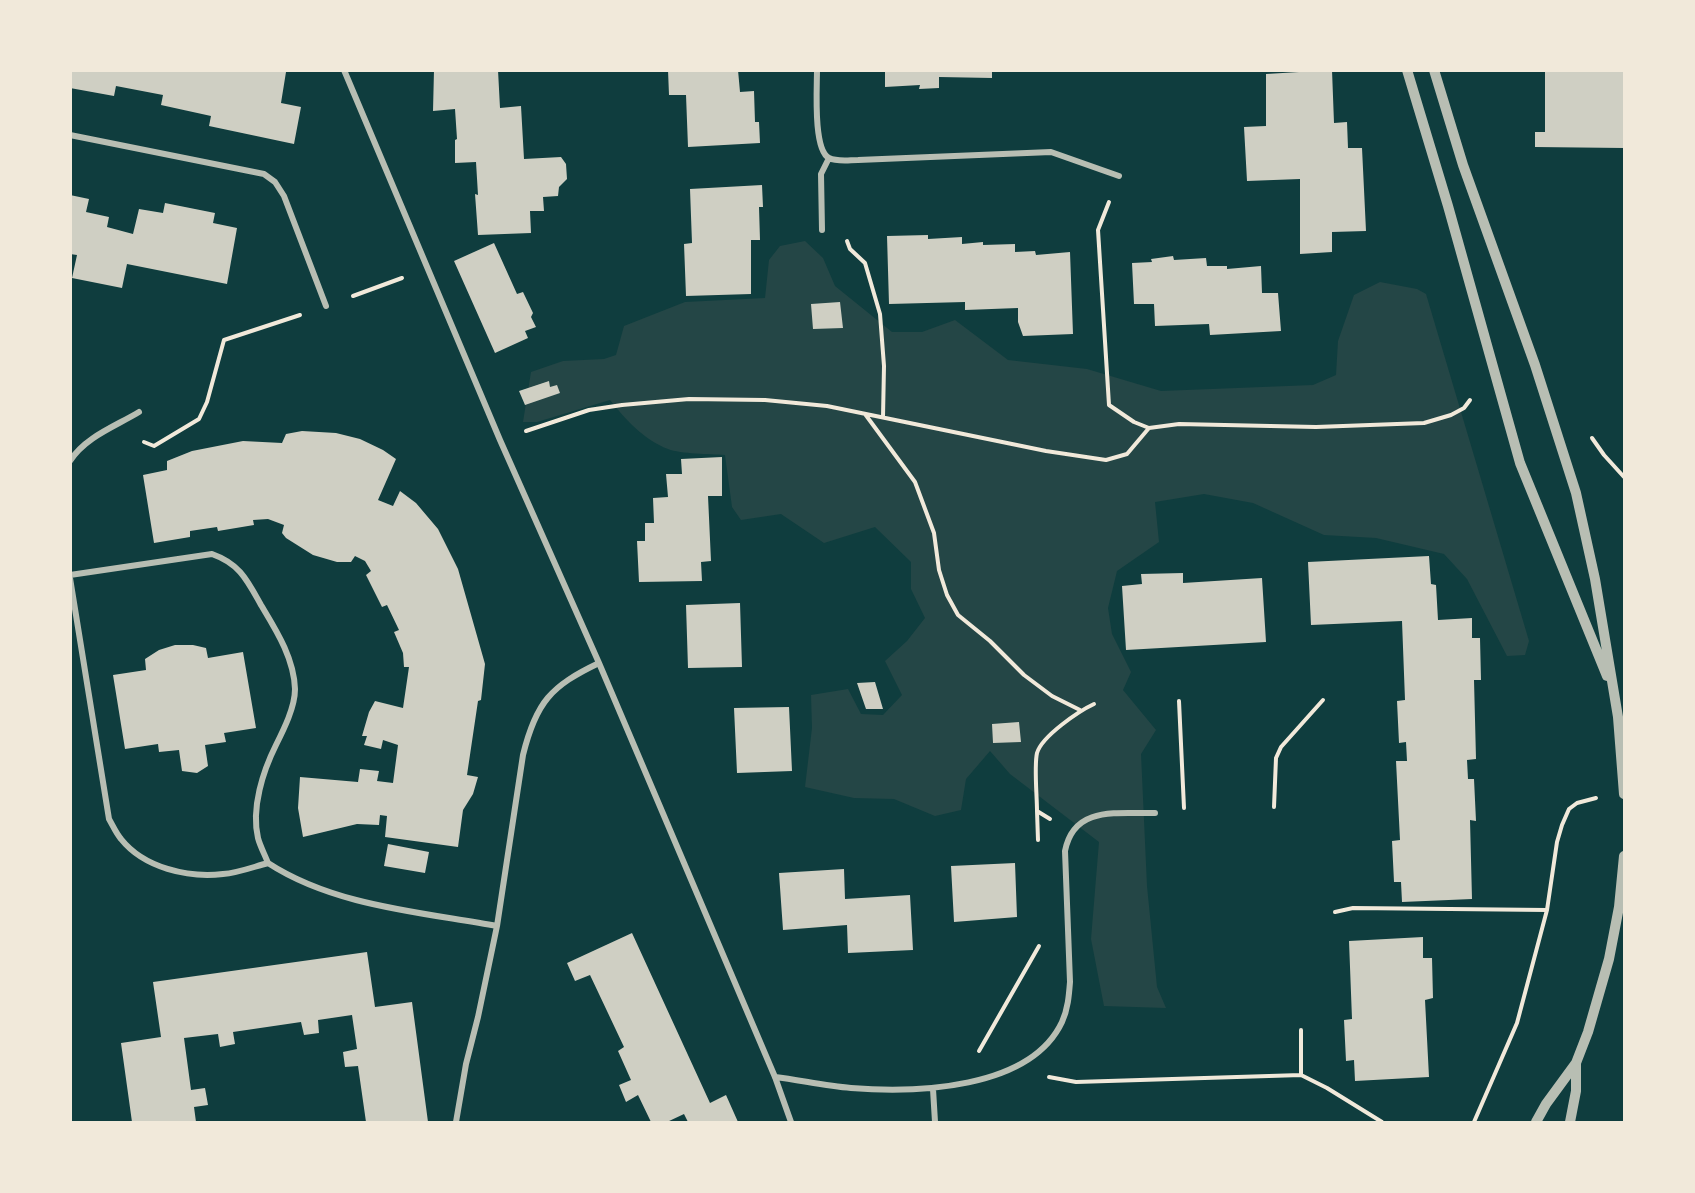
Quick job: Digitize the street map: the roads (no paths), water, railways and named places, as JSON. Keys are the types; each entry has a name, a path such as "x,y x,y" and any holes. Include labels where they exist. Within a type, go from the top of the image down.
{"street":[{"path":"344,70 500,440 599,663 775,1077 791,1122"},
{"path":"817,70 819,139 821,150 829,158 858,160 1051,152 1119,176"},
{"path":"1407,70 1448,206 1520,463 1614,693"},
{"path":"1434,70 1463,165 1535,365 1576,494 1595,579 1618,717 1624,794"},
{"path":"70,135 264,174 275,182 284,196 326,306"},
{"path":"822,230 821,174 829,158"},
{"path":"70,461 75,453 90,441 139,412"},
{"path":"268,863 224,874 175,873 134,851 121,839 109,819 70,576 212,554 228,560 242,572 288,654 295,690 284,729 260,786 256,814 258,837 268,863 287,876 338,896 497,927"},
{"path":"456,1122 466,1064 481,1007 497,927 528,734 547,696 573,676 599,663"},
{"path":"775,1077 853,1088 933,1089 979,1079 1027,1061 1045,1046 1057,1030 1068,1003 1070,982 1065,851 1071,833 1081,820 1094,815 1155,813"},
{"path":"1536,1122 1545,1104 1575,1063 1588,1032 1607,968 1619,907 1624,856"},
{"path":"1570,1122 1576,1091 1575,1063"},
{"path":"933,1089 935,1122"}]}
